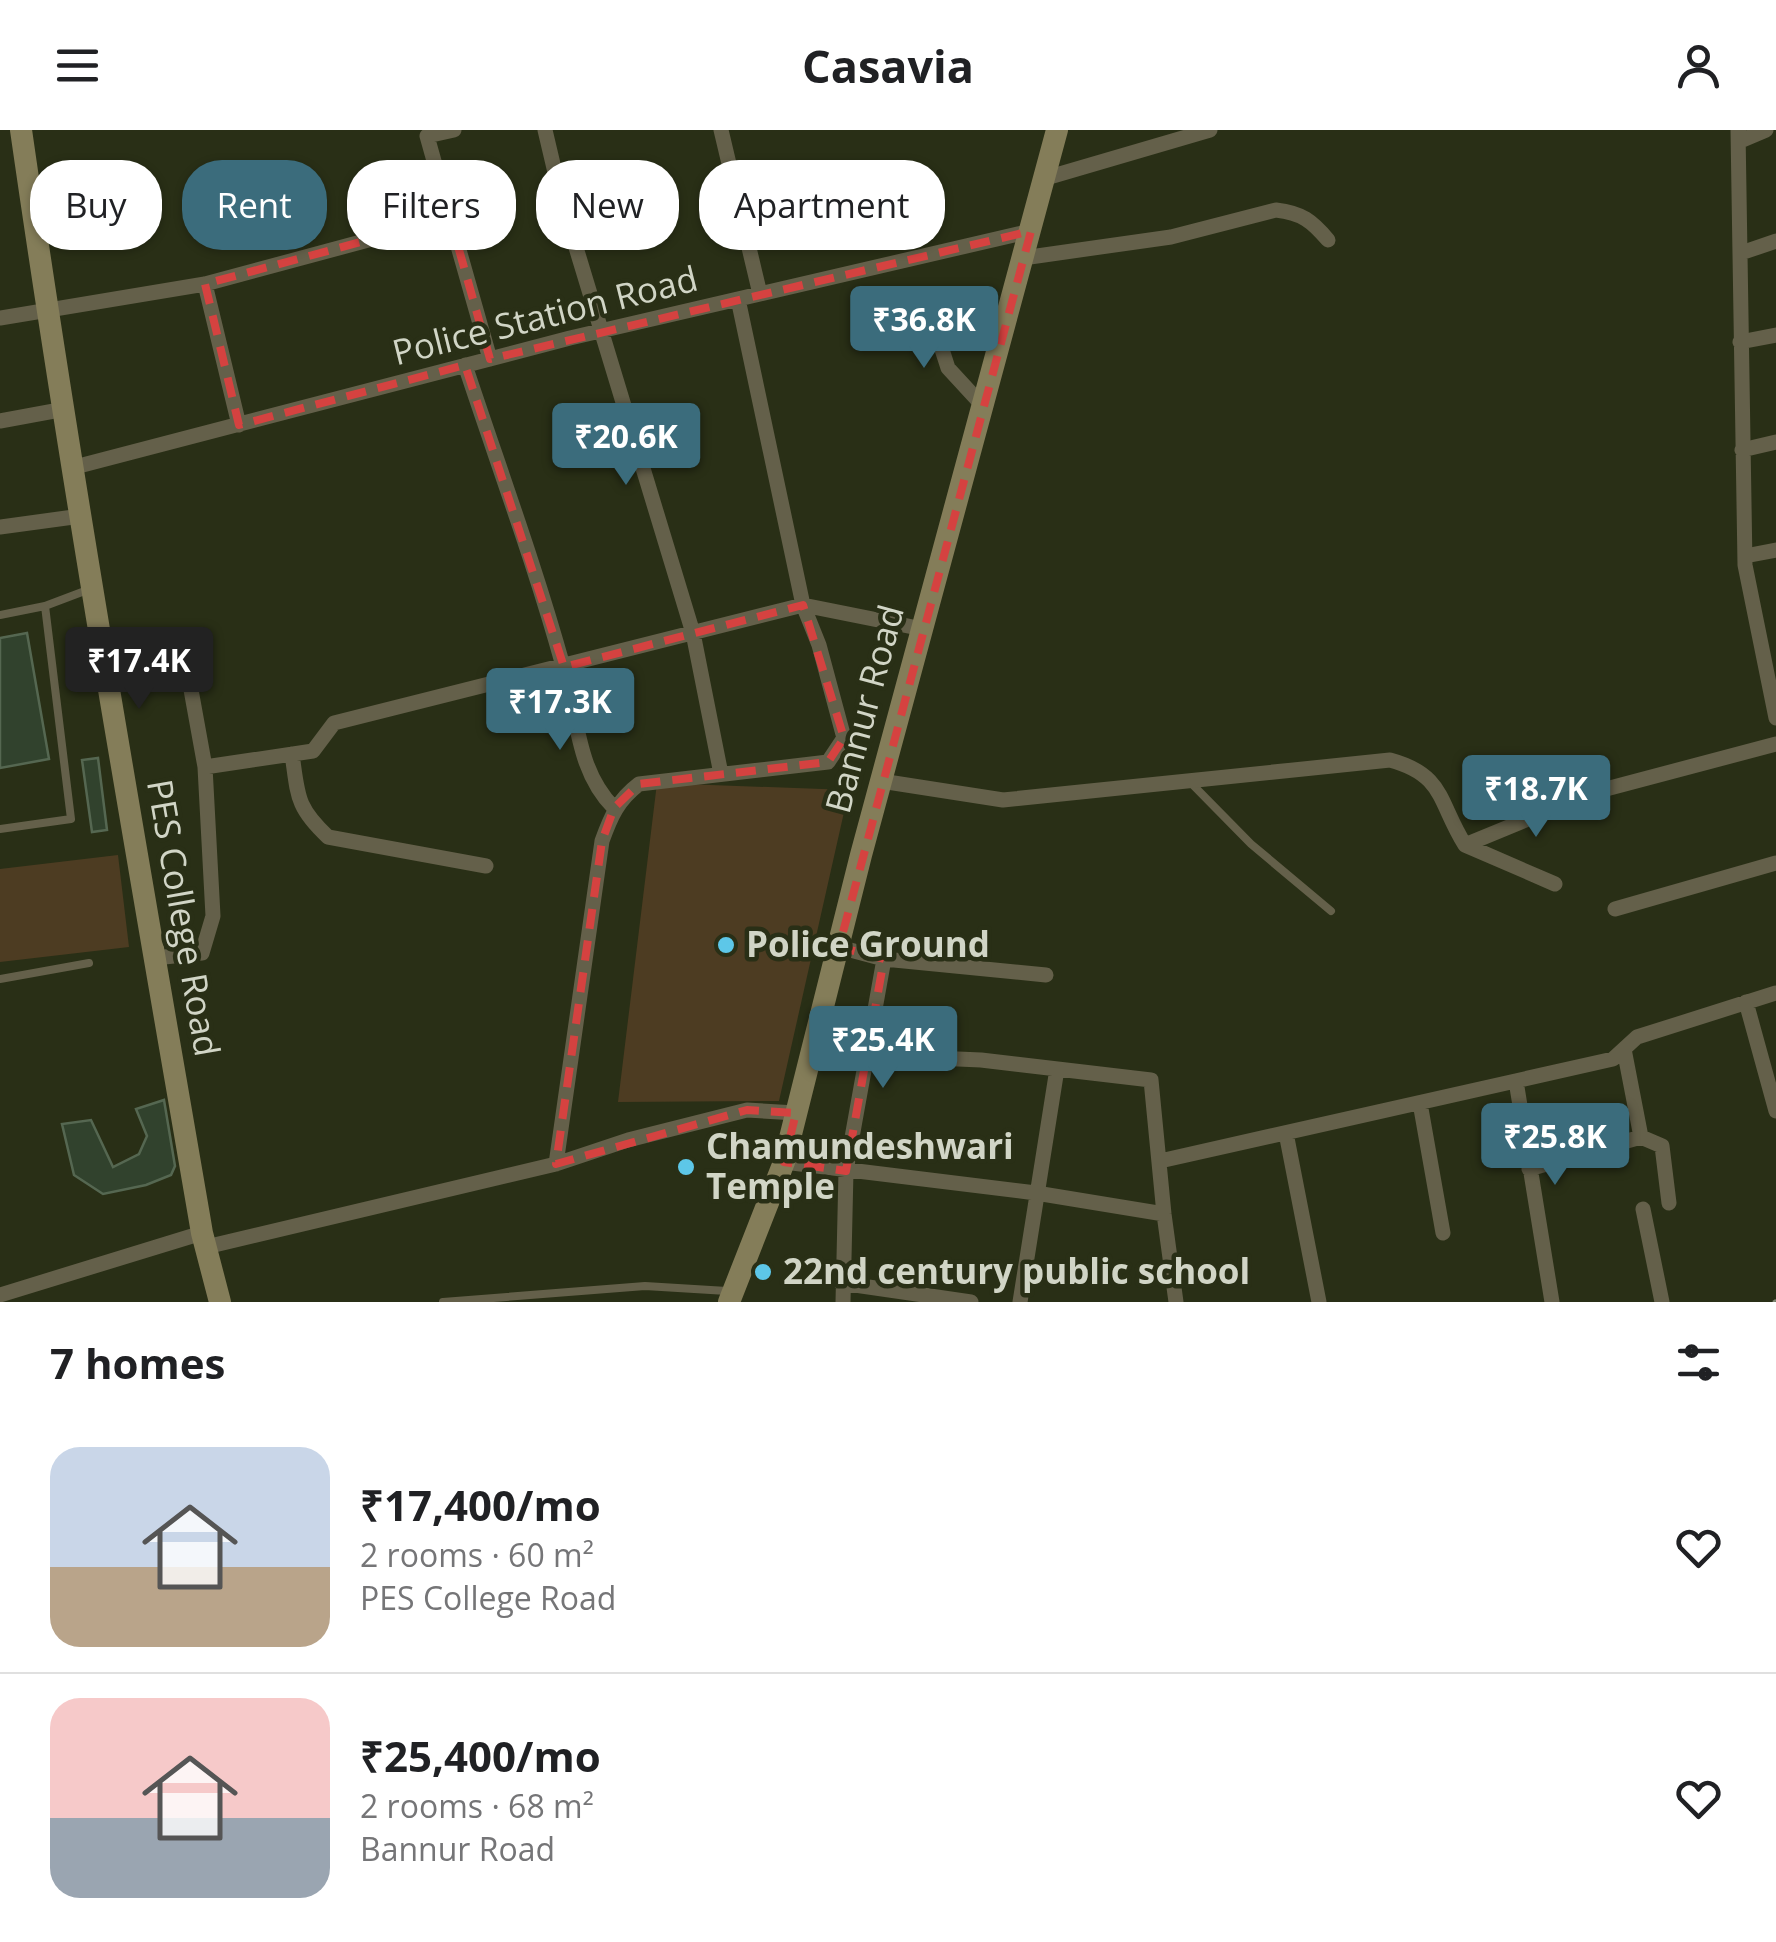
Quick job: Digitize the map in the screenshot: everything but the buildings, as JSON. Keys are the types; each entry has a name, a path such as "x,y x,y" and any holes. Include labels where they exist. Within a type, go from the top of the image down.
{"main road":[{"name":"Bannur Road","path":"730,1297 784,1162 881,781 1057,130"},
{"name":"PES College Road","path":"19,131 46,312 66,409 90,589 204,1240 220,1302"}],"street":[{"path":"434,160 427,136 454,130"},
{"path":"546,130 561,198 692,633 721,774"},
{"path":"720,130 760,294"},
{"path":"1046,178 1210,130"},
{"path":"1766,130 1739,136 1740,342 1745,556 1772,679 1776,718"},
{"path":"1023,258 1171,237 1276,210 1294,212 1310,220 1328,240"},
{"name":"Police Station Road","path":"75,468 490,359 1031,231"},
{"path":"1741,252 1776,241"},
{"path":"0,318 205,284 347,246"},
{"path":"459,250 490,359"},
{"path":"205,284 239,425"},
{"path":"556,1164 602,840 622,796 639,784 828,762 844,738 819,644 804,605 738,298"},
{"path":"890,309 937,334 948,368 983,406"},
{"path":"1740,342 1776,334"},
{"path":"466,366 564,668 588,774 597,791 614,808"},
{"path":"0,421 66,409"},
{"path":"1742,450 1776,442"},
{"path":"0,527 81,516"},
{"path":"1745,556 1776,550"},
{"path":"205,767 313,751 334,724 804,605 923,629"},
{"path":"155,958 202,952 213,916 205,767 182,640"},
{"path":"1465,845 1591,793 1776,744"},
{"path":"292,754 300,803 309,819 328,837 486,866"},
{"path":"881,781 1002,800 1390,760 1409,765 1432,780 1465,845 1555,884"},
{"path":"1615,909 1776,863"},
{"path":"839,948 884,959 1046,976"},
{"path":"843,1302 846,1170 884,959"},
{"path":"1160,1161 1613,1059 1637,1037 1776,993"},
{"path":"1746,1002 1776,1111"},
{"path":"1624,1049 1641,1137"},
{"path":"866,1055 981,1060 1151,1080 1176,1302"},
{"path":"1020,1302 1057,1069"},
{"path":"1516,1081 1552,1302"},
{"path":"1420,1103 1443,1233"},
{"path":"0,1294 204,1240 556,1164 628,1140 747,1110 796,1113"},
{"path":"1286,1133 1319,1302"},
{"path":"1529,1169 1641,1137 1662,1146 1669,1203"},
{"path":"784,1162 1164,1214"},
{"path":"1643,1209 1662,1302"},
{"path":"842,1284 971,1302"}],"lane":[{"path":"0,614 46,606 90,589"},
{"path":"0,829 70,819 46,606"},
{"path":"1189,780 1251,844 1330,911"},
{"path":"0,979 89,963"},
{"path":"443,1302 645,1286 730,1297"}],"highlighted area":[{"path":"450,218 490,359 1031,231 839,947 884,959 846,1171 784,1162 796,1113 747,1110 556,1164 602,841 614,808 639,784 828,762 844,738 803,605 564,667 465,365 239,425 205,284"}],"shaded area":[{"name":"Police Ground","path":"657,783 849,790 779,1101 618,1102"},
{"path":"118,855 129,947 0,962 0,869"}],"place":[{"name":"Police Ground","path":"726,945"},
{"name":"Chamundeshwari Temple","path":"686,1167"},
{"name":"22nd century public school","path":"763,1272"}]}
